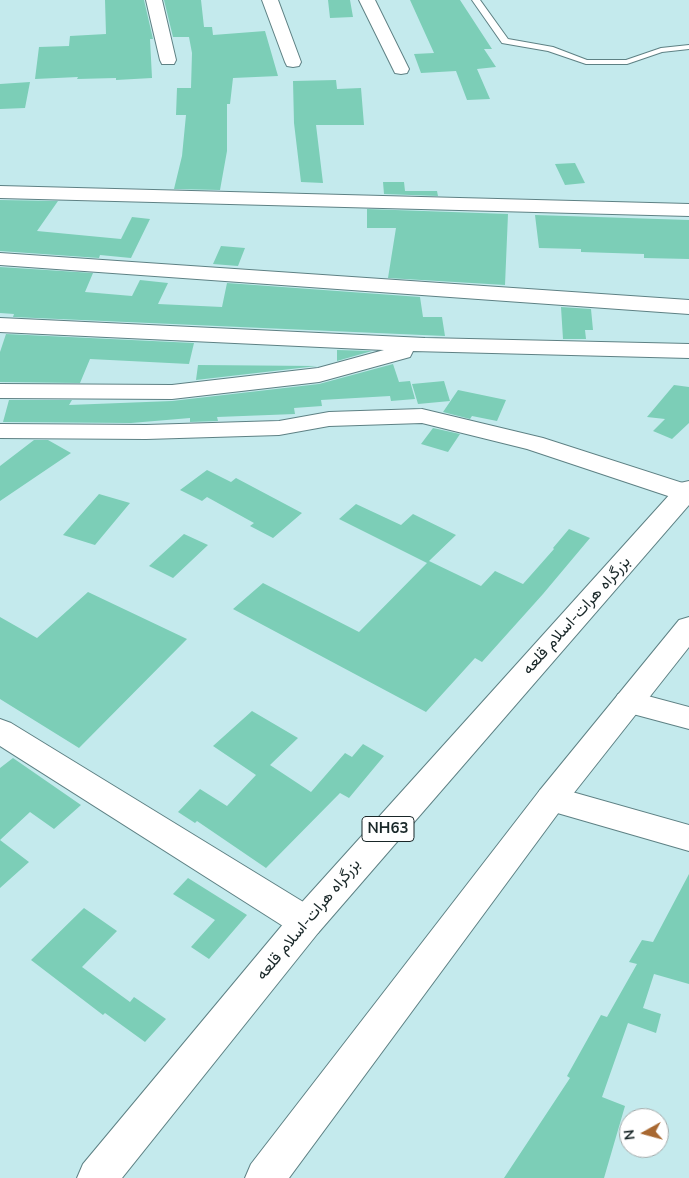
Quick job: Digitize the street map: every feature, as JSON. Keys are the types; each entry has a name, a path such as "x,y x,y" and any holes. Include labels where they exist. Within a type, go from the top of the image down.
{"main road":[{"path":"154,0 168,60"},
{"path":"270,0 292,62"},
{"path":"367,0 401,69"},
{"path":"0,192 689,210"},
{"path":"0,259 689,307"},
{"path":"0,326 425,346 689,350"},
{"path":"0,391 172,392 319,375 425,346"},
{"path":"0,432 146,432 280,428 330,420 422,416 534,443 687,491"},
{"name":"بزرگراه هرات-اسلام قلعه","path":"96,1178 306,922 687,491"},
{"path":"265,1178 551,799 689,627"},
{"path":"629,702 689,718"},
{"path":"0,731 306,922"},
{"path":"551,799 689,838"}],"lane":[{"path":"476,0 505,41 550,50 586,62 627,62 661,50 689,47"}],"building":[{"path":"105,0 144,0 153,39 150,39 152,78 116,80 116,78 77,79 78,77 35,79 39,47 69,46 70,36 106,34"},
{"path":"164,0 201,0 204,27 212,27 213,35 265,31 278,76 233,78 230,104 227,104 227,151 220,190 174,189 182,156 186,115 176,115 177,88 191,88 192,53 189,37 173,37"},
{"path":"328,0 350,0 353,17 330,18"},
{"path":"410,0 460,0 492,49 484,49 496,67 477,69 490,99 467,100 456,71 421,73 414,54 434,53"},
{"path":"336,80 337,89 361,88 364,125 316,125 323,183 301,182 294,123 293,81"},
{"path":"30,82 25,108 0,109 0,84"},
{"path":"575,163 585,183 565,185 555,164"},
{"path":"383,182 404,182 405,191 437,191 438,196 384,194"},
{"path":"0,200 58,201 37,231 121,239 132,217 150,219 131,258 100,255 99,258 0,251"},
{"path":"367,209 508,214 505,285 388,278 396,228 367,228"},
{"path":"535,215 689,220 689,259 644,258 644,254 581,252 581,249 539,248"},
{"path":"221,246 245,248 238,266 213,264"},
{"path":"0,267 93,273 85,292 132,296 140,280 168,283 158,304 222,307 227,283 420,297 423,317 442,317 445,336 13,317 14,314 0,313"},
{"path":"561,307 591,309 593,330 585,330 586,339 563,339"},
{"path":"6,334 194,343 189,364 90,359 80,383 0,382 0,352"},
{"path":"337,350 372,351 337,361"},
{"path":"393,364 399,382 410,381 415,399 391,401 390,396 321,400 322,406 294,408 295,414 217,417 218,421 190,422 190,418 131,423 3,422 9,400 72,400 69,405 172,401 319,384"},
{"path":"198,365 317,366 196,380"},
{"path":"444,381 450,401 418,404 412,384"},
{"path":"674,385 689,387 689,423 672,439 653,431 665,419 647,417"},
{"path":"458,390 506,400 497,421 472,416 470,419 443,412"},
{"path":"433,428 460,434 448,452 421,444"},
{"path":"34,440 48,440 71,453 0,501 0,466"},
{"path":"207,470 231,482 236,478 302,513 273,538 250,526 254,523 207,497 202,501 180,490"},
{"path":"99,494 130,503 95,545 63,535"},
{"path":"356,504 401,525 413,514 456,535 429,561 481,586 495,571 523,584 569,529 590,538 482,662 475,658 426,712 233,609 263,583 359,632 427,563 339,519"},
{"path":"184,534 208,545 173,578 149,566"},
{"path":"88,592 187,639 79,748 0,699 0,617 37,638"},
{"path":"252,711 298,738 270,765 311,792 345,753 352,757 363,744 384,756 349,798 340,793 266,868 197,821 195,823 178,812 200,789 227,806 256,775 213,746"},
{"path":"13,758 81,805 54,829 30,812 0,840 0,768"},
{"path":"0,840 29,862 0,888"},
{"path":"689,874 689,984 654,974 643,1008 661,1014 656,1033 628,1023 602,1097 625,1106 624,1108 619,1108 619,1127 604,1178 504,1178 570,1078 567,1076 601,1015 607,1017 637,964 629,962 642,940 653,942"},
{"path":"188,878 247,915 209,959 191,947 215,920 173,894"},
{"path":"84,908 117,931 82,967 130,1002 134,997 166,1019 145,1042 105,1013 103,1015 31,960"}]}
